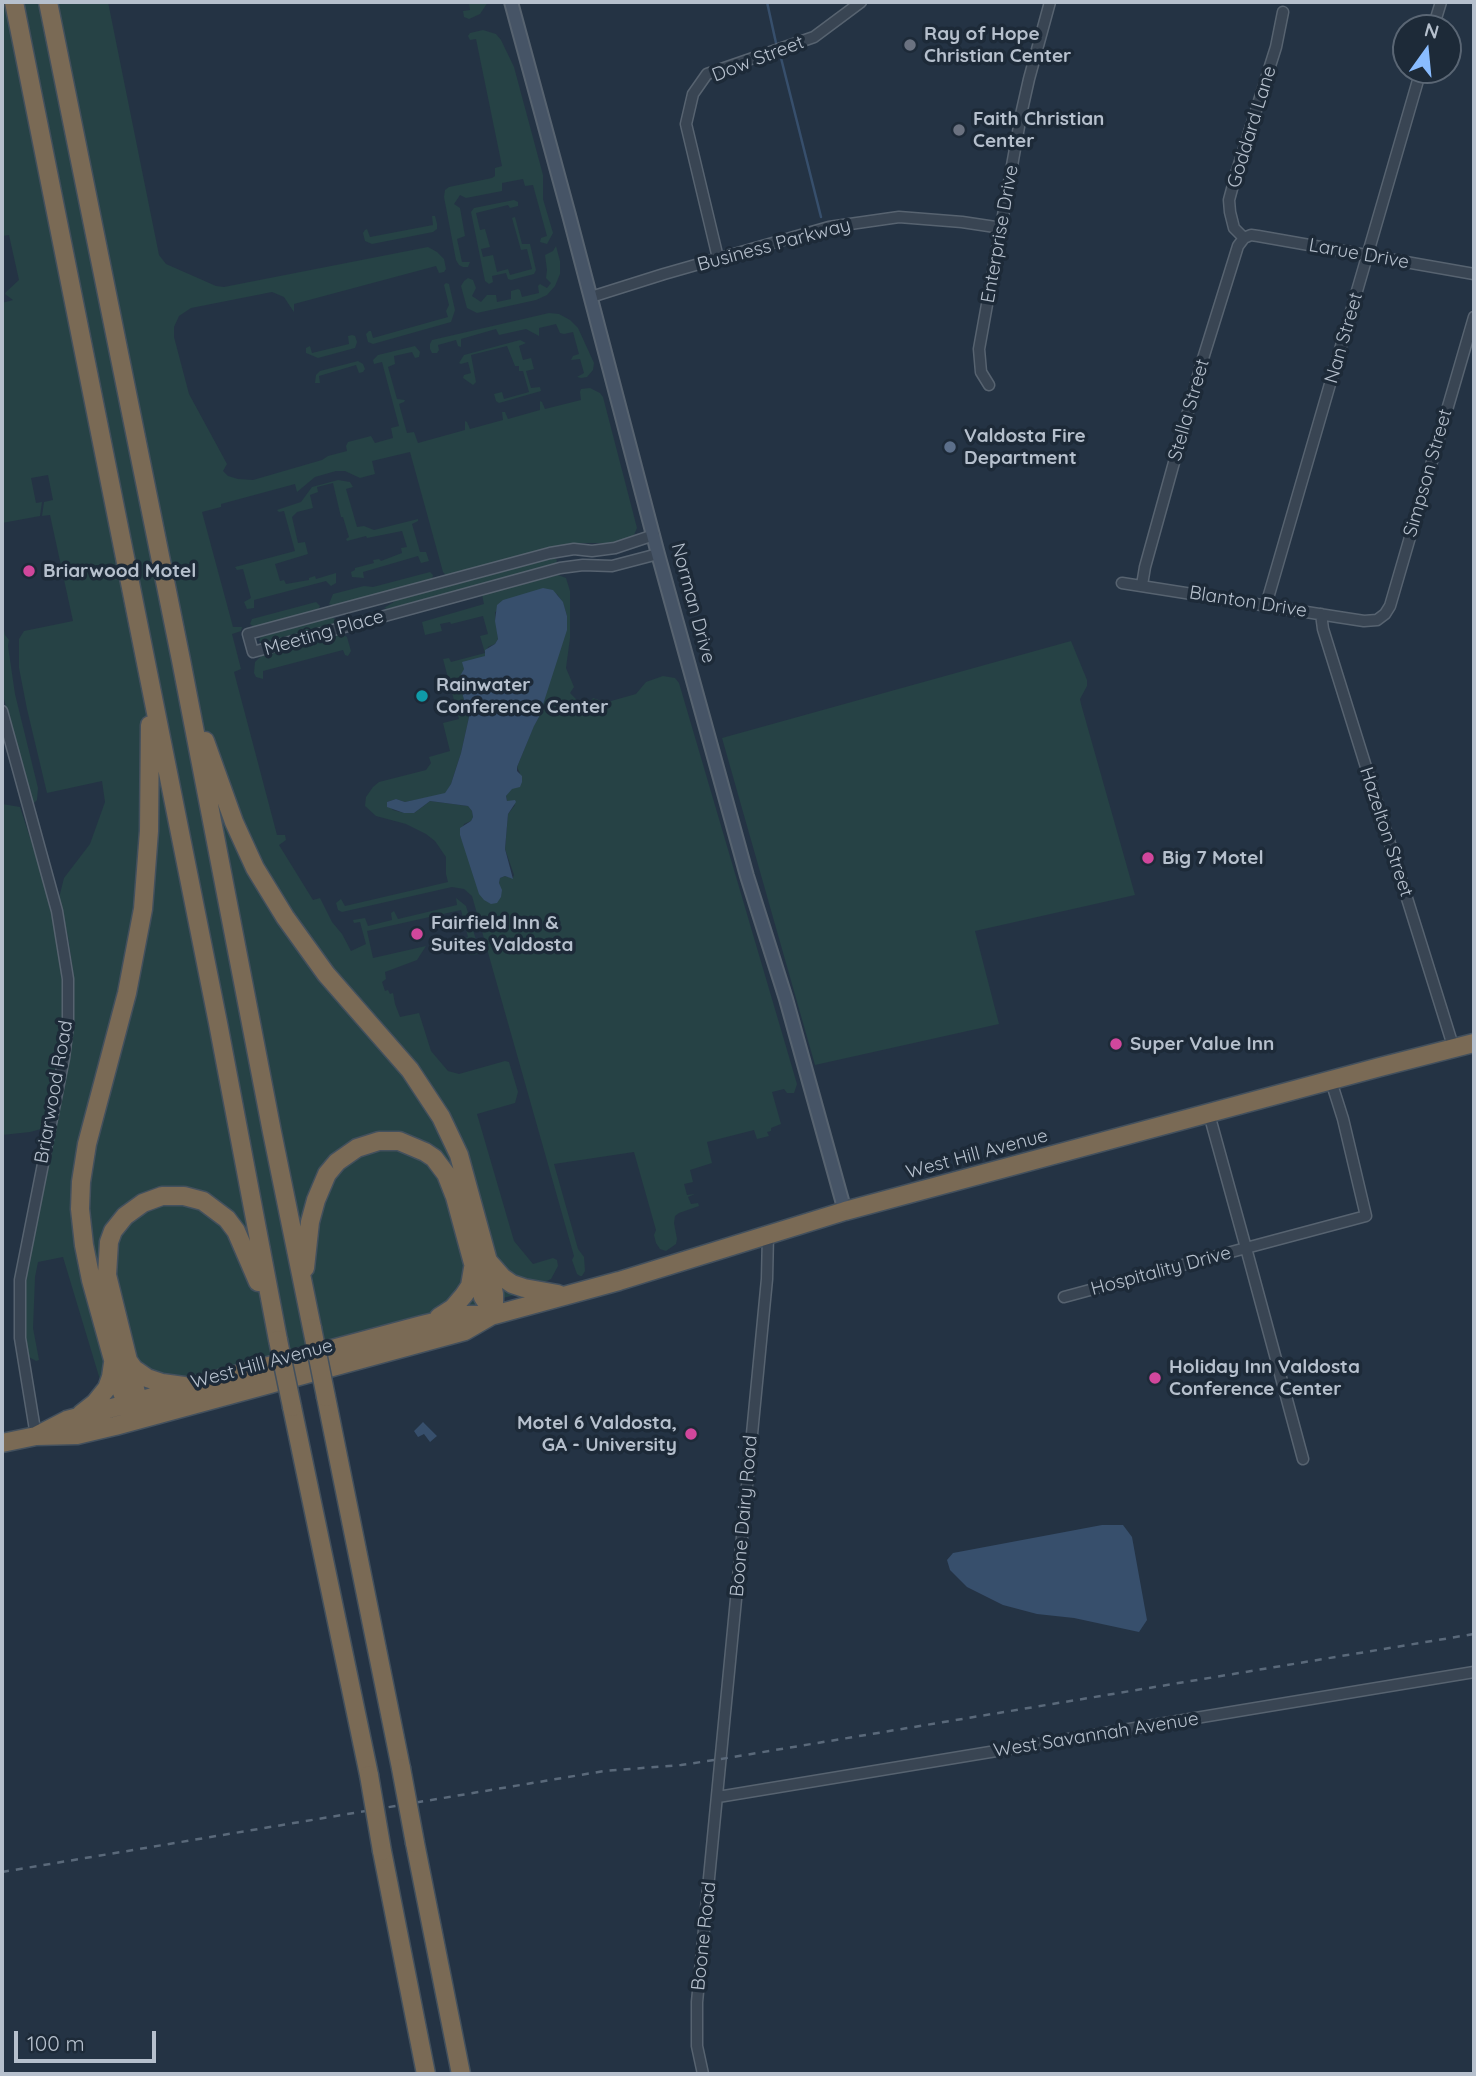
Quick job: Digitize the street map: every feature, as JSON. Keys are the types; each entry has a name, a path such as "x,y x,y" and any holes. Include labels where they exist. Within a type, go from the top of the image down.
{"highway":[{"path":"14,2 218,1023 278,1340 369,1775 426,2074"},
{"path":"48,2 461,2074"},
{"path":"180,660 224,797 255,868 303,944 341,992 410,1070 432,1102 459,1156 481,1263 458,1303 446,1313 422,1325"},
{"path":"150,684 150,801 143,909 127,993 91,1123 81,1182 80,1209 91,1280 121,1361 147,1378 195,1386"},
{"name":"West Hill Avenue","path":"36,1436 79,1416 132,1409 465,1331 494,1315 619,1281 845,1211 1474,1043"},
{"path":"304,1286 310,1222 327,1174 346,1154 357,1147 379,1141 399,1142 416,1147 433,1158 446,1174 494,1294 494,1315"},
{"path":"132,1409 107,1275 107,1250 113,1231 125,1216 143,1203 162,1196 184,1196 203,1201 227,1219 236,1231 251,1263 278,1340"},
{"path":"481,1263 512,1284 565,1295"},
{"name":"West Hill Avenue","path":"2,1444 36,1436 77,1434 132,1409 195,1386 463,1315 494,1315"},
{"path":"79,1416 95,1403 107,1388 121,1361"}],"street":[{"name":"Norman Drive","path":"511,2 658,554 747,876 786,999 845,1211"},
{"name":"Dow Street","path":"718,258 686,124 693,94 707,74 814,37 860,2"},
{"name":"Enterprise Drive","path":"989,385 981,372 979,349 1029,79 1050,2"},
{"name":"Goddard Lane","path":"1244,238 1234,228 1229,201 1276,47 1283,12"},
{"name":"Nan Street","path":"1266,605 1417,84"},
{"name":"Business Parkway","path":"591,297 829,227 900,217 962,222 1002,229"},
{"name":"Larue Drive","path":"1244,238 1258,236 1474,274"},
{"name":"Stella Street","path":"1142,585 1201,365 1238,246 1244,238"},
{"name":"Simpson Street","path":"1373,620 1385,614 1390,606 1474,317"},
{"name":"Meeting Place","path":"654,535 615,548 592,551 574,549 550,553 248,634 253,652 560,568 583,565 612,566 658,554"},
{"name":"Blanton Drive","path":"1122,583 1364,621 1373,620"},
{"name":"Hazelton Street","path":"1321,614 1323,629 1454,1049"},
{"name":"Briarwood Road","path":"2,711 57,911 68,979 68,1025 64,1058 20,1280 20,1338 36,1436"},
{"path":"1303,1459 1246,1248 1366,1216 1331,1081"},
{"name":"Hospitality Drive","path":"1064,1297 1246,1248 1209,1114"},
{"name":"Boone Dairy Road","path":"718,1797 765,1303 768,1234"},
{"name":"West Savannah Avenue","path":"718,1797 1474,1672"},
{"name":"Boone Road","path":"703,2074 696,2046 697,2002 718,1797"}],"green space":[{"path":"2,2 108,2 159,255 166,264 224,287 428,247 444,259 444,272 439,273 436,266 294,304 294,312 284,297 272,292 191,308 179,316 174,327 174,337 189,394 227,464 223,471 228,476 253,480 347,451 348,442 371,436 375,443 393,438 391,428 399,426 382,362 374,364 373,360 378,355 415,346 420,352 419,357 415,358 412,352 394,356 395,364 388,367 397,399 405,400 399,404 407,433 414,432 418,443 465,430 465,421 470,429 503,420 502,412 505,412 508,419 540,410 540,401 545,409 581,400 581,389 590,388 600,393 637,528 630,538 611,543 571,543 446,575 410,452 372,461 375,474 360,478 345,471 336,471 315,477 297,492 295,484 221,504 221,507 202,512 233,627 242,627 241,631 232,634 241,669 234,672 277,835 285,835 286,840 279,845 313,900 320,898 351,951 366,944 360,922 354,923 353,920 365,918 368,926 392,920 391,913 394,911 398,919 457,905 456,898 466,906 478,954 470,955 468,948 453,951 445,947 468,937 461,910 367,931 373,958 426,946 417,960 385,972 386,979 382,982 385,991 393,993 400,1017 419,1013 431,1051 448,1071 459,1074 509,1062 518,1092 515,1103 477,1114 514,1241 533,1264 553,1258 557,1260 558,1266 551,1279 522,1293 107,1403 63,1257 38,1262 33,1328 39,1360 29,1357 24,1326 26,1269 63,1092 74,1015 73,971 59,898 64,878 90,844 105,802 102,781 47,793 19,668 19,639 24,631 73,621 50,515 42,516 44,502 53,500 48,475 31,478 36,503 42,502 40,516 2,523 2,303 13,300 5,294 19,280 9,235 2,236"},
{"path":"469,2 488,2 480,14 469,19 464,17 463,11 470,10"},
{"path":"483,30 496,34 514,67 543,175 543,199 553,233 547,244 540,242 541,238 547,236 533,185 525,186 523,179 502,183 502,191 466,198 460,195 454,204 460,208 465,236 457,239 462,262 470,262 468,267 463,267 456,260 445,190 492,178 495,176 495,168 502,166 476,39 470,40 468,36"},
{"path":"514,200 518,202 518,206 510,208 508,205 476,213 480,230 485,229 490,247 481,249 483,257 493,255 497,272 508,269 510,275 532,269 527,249 521,250 512,218 515,217 522,244 530,244 536,270 534,274 511,280 506,273 492,276 493,282 489,284 485,281 471,212 474,208"},
{"path":"432,216 435,216 437,224 437,229 433,232 372,244 365,241 363,233 367,229 370,237 433,225"},
{"path":"556,246 560,274 547,295 536,300 477,313 467,308 461,286 468,278 473,280 476,288 472,296 481,302 487,295 496,295 497,302 511,299 511,291 518,289 522,297 539,293 540,284 547,288 551,283 546,278 545,255"},
{"path":"449,284 455,310 451,322 373,344 368,342 366,334 369,331 373,338 448,317 446,311 449,305 444,285"},
{"path":"549,313 559,314 578,328 594,363 593,370 587,377 577,377 584,373 580,359 571,360 579,354 573,332 560,333 556,324 539,328 539,336 526,329 499,335 496,329 461,339 461,347 456,340 438,345 437,353 432,353 430,349 432,340"},
{"path":"352,335 357,342 355,348 318,358 306,353 306,348 310,346 312,353 349,344 348,336"},
{"path":"520,340 526,343 519,346 523,360 531,358 534,369 526,371 531,388 540,387 541,391 499,403 496,401 494,394 502,392 504,399 529,392 523,371 519,371 519,366 515,366 507,346 471,355 476,382 473,385 463,378 471,373 468,362 459,363 464,355"},
{"path":"358,361 363,364 363,372 359,373 356,365 319,376 320,383 315,383 316,375 320,371"},
{"path":"338,480 350,482 353,487 346,489 357,527 364,526 374,530 418,519 412,524 420,552 426,552 429,561 421,563 418,556 363,572 364,578 352,577 351,572 355,568 374,563 373,560 381,561 402,553 401,548 407,547 402,531 347,541 349,537 333,483 317,487 318,492 310,495 313,508 297,512 292,517 298,543 305,542 308,554 275,564 280,581 284,580 286,584 336,573 336,583 331,586 326,581 254,600 254,608 247,609 244,602 251,598 243,569 237,570 235,567 295,551 284,511 277,510 301,502 312,487"},
{"path":"554,558 557,560 556,564 384,608 397,600"},
{"path":"430,572 432,579 333,606 329,604 333,594"},
{"path":"558,575 566,578 570,591 570,638 566,668 574,687 570,693 577,700 588,704 593,698 611,701 636,694 646,682 663,676 675,678 679,683 797,1084 794,1093 787,1093 784,1089 772,1092 781,1124 767,1132 769,1136 757,1139 754,1130 707,1142 712,1163 690,1170 693,1182 684,1184 687,1195 695,1194 688,1197 691,1204 698,1203 699,1206 675,1216 676,1244 666,1251 660,1249 656,1243 656,1230 634,1152 554,1164 578,1249 584,1257 585,1271 582,1276 577,1274 572,1260 574,1256 472,896 464,889 452,887 342,912 338,910 336,903 341,899 345,906 448,882 446,857 435,841 406,824 376,816 365,806 366,797 379,782 426,770 431,763 429,757 450,751 443,723 459,719 443,659 449,658 451,662 485,653 480,636 488,634 483,616 440,624 442,631 425,635 422,622 484,604 482,595","holes":["557,594 567,616 539,717 517,767 520,773 506,796 507,801 515,805 508,814 505,849 514,875 513,878 500,878 499,883 465,847 460,835 464,824 473,817 468,806 430,801 414,813 404,813 393,810 387,802 396,799 405,802 445,794 451,784 469,717 459,682 464,669 485,656 488,647 498,639 495,612"]},
{"path":"316,602 320,606 318,611 255,628 250,624 252,619"},
{"path":"332,617 336,620 334,624 263,643 259,641 261,636"},
{"path":"2,621 9,640 15,694 38,788 37,800 33,804 2,692"},
{"path":"337,634 347,637 351,651 348,656 343,650 263,671 263,679 256,677 254,673 255,662 262,655"},
{"path":"1071,641 1087,680 1080,699 1081,704 1135,895 975,931 999,1024 815,1065 722,738"},
{"path":"2,804 20,807 40,868 59,945 64,1017 55,1083 45,1128 2,1135"}],"water":[{"path":"543,588 553,590 563,602 567,630 539,717 517,767 522,782 520,787 512,789 506,796 507,801 516,802 508,814 505,849 513,879 505,876 500,878 501,897 497,903 491,904 479,894 460,835 460,828 473,817 468,806 430,801 414,813 404,813 387,807 387,802 396,799 405,802 445,793 451,784 461,753 469,717 459,682 464,669 462,662 485,656 485,650 495,644 498,639 495,621 497,605 503,600"},
{"path":"423,1422 437,1436 430,1442 424,1434 418,1437 414,1431"},
{"path":"1102,1525 1123,1525 1132,1537 1147,1620 1139,1632 1074,1618 1037,1614 1003,1605 967,1587 950,1570 947,1560 953,1553"}],"waterway":[{"path":"767,2 776,43"},
{"path":"781,58 821,217"}],"railway":[{"path":"2,1872 604,1771 721,1759 1474,1634"}],"place":[{"name":"Ray of Hope Christian Center","path":"910,45"},
{"name":"Faith Christian Center","path":"959,130"},
{"name":"Valdosta Fire Department","path":"950,447"},
{"name":"Briarwood Motel","path":"29,571"},
{"name":"Rainwater Conference Center","path":"422,696"},
{"name":"Big 7 Motel","path":"1148,858"},
{"name":"Fairfield Inn & Suites Valdosta","path":"417,934"},
{"name":"Super Value Inn","path":"1116,1044"},
{"name":"Holiday Inn Valdosta Conference Center","path":"1155,1378"},
{"name":"Motel 6 Valdosta, GA - University","path":"691,1434"}]}
